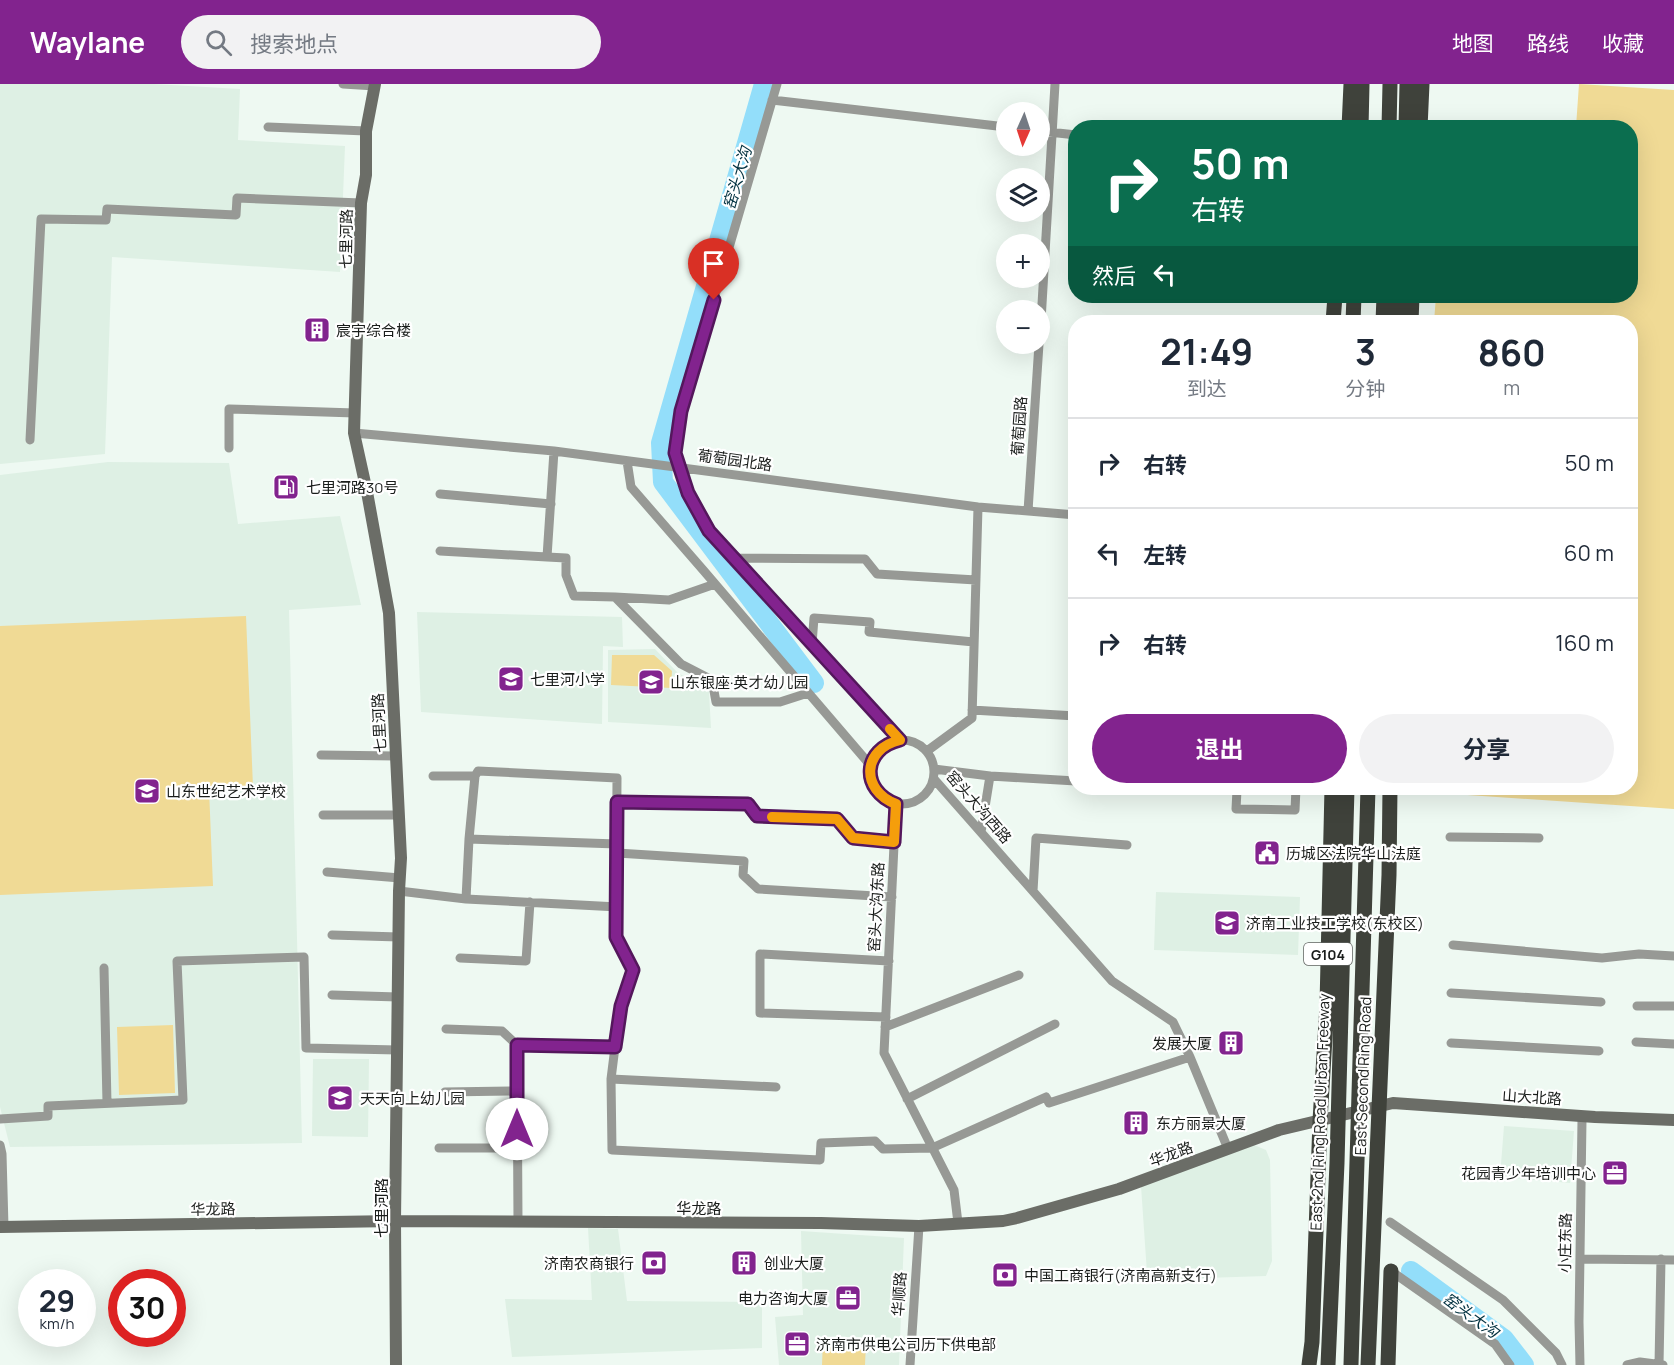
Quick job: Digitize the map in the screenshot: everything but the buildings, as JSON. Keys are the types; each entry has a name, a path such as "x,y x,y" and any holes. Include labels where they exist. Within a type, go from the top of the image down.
{"highway":[{"path":"1344,120 1345,84"},
{"path":"1349,120 1351,84"},
{"path":"1360,120 1362,84"},
{"path":"1366,120 1367,84"},
{"path":"1389,120 1390,84"},
{"path":"1398,120 1399,84"},
{"path":"1406,120 1407,84"},
{"path":"1420,120 1422,84"},
{"name":"G104","path":"1312,1365 1320,1121 1327,1005 1332,795"},
{"name":"East 2nd Ring Road Urban Freeway","path":"1328,1365 1337,1163 1347,795"},
{"path":"1351,1365 1368,795"},
{"name":"East Second Ring Road","path":"1368,1362 1375,1217 1384,1105 1390,795"},
{"path":"1388,1365 1391,1271"}],"main road":[{"name":"七里河路","path":"375,85 366,131 366,175 361,203 354,434 368,492 373,532 389,613 399,815 396,1365"},
{"name":"山大北路","path":"1384,1105 1393,1103 1674,1120"},
{"name":"华龙路","path":"2,1227 395,1221 810,1223 919,1226 1003,1221 1119,1189 1278,1130 1384,1105"},
{"name":"山大北路","path":"1384,1105 1674,1125"}],"street":[{"path":"343,84 375,85"},
{"path":"777,84 681,411 675,453 688,493 709,531 900,740"},
{"path":"1042,300 1056,84"},
{"path":"772,100 996,126"},
{"path":"268,127 366,131"},
{"path":"1050,132 1068,134"},
{"path":"30,440 41,219 106,220 107,209 236,215 237,198 361,203"},
{"name":"葡萄园路","path":"1028,511 1038,354"},
{"path":"229,448 229,409 355,413"},
{"name":"葡萄园北路","path":"354,434 554,451 978,507 1068,514"},
{"path":"547,557 554,451"},
{"path":"627,461 631,488 871,766"},
{"path":"440,494 550,504"},
{"path":"978,507 972,718 927,751 910,741 900,740 881,748 874,756 871,766 870,776 873,786 887,800 896,804 906,804 924,796 930,788 934,774 1068,781"},
{"path":"440,550 566,558 566,575 574,596 669,600 715,584"},
{"path":"734,558 865,559 877,574 976,580"},
{"path":"615,597 681,664 712,680 716,702 780,702 808,693"},
{"path":"812,644 814,618 870,622 869,632 974,642"},
{"path":"972,710 1068,716"},
{"name":"窑头大沟西路","path":"927,751 932,760 934,774 981,832 1112,981 1173,1022 1228,1149"},
{"path":"321,755 396,756"},
{"path":"466,899 469,839 475,776 478,771 617,778 618,907 616,937 633,970 621,1006 610,1079 612,1150 820,1160 821,1143 875,1141 883,1149 932,1148 1046,1097 1049,1103 1190,1057"},
{"path":"433,776 475,776"},
{"path":"981,832 990,776"},
{"path":"1237,795 1236,809 1295,810 1296,795"},
{"path":"617,802 748,804 757,816 837,819 853,838 894,842"},
{"name":"窑头大沟东路","path":"896,804 884,1053 954,1190 958,1223"},
{"path":"323,815 399,815"},
{"path":"1450,837 1539,837"},
{"path":"1033,891 1036,838 1127,845"},
{"path":"469,839 617,849 744,861 743,875 758,889 892,897"},
{"path":"327,872 466,899 618,907"},
{"path":"460,958 526,961 530,902"},
{"path":"332,935 399,937"},
{"path":"1453,945 1602,958 1639,954 1674,956"},
{"path":"886,1017 760,1013 759,954 889,962"},
{"path":"0,1119 48,1116 48,1106 183,1100 177,961 304,957 306,1048 398,1050"},
{"path":"104,968 107,1103"},
{"path":"885,1028 1019,975"},
{"path":"1451,993 1601,1002"},
{"path":"332,995 398,997"},
{"path":"1637,1006 1674,1006"},
{"path":"907,1099 1055,1024"},
{"path":"446,1029 502,1030 517,1045 615,1047"},
{"path":"1636,1042 1674,1044"},
{"path":"1451,1043 1599,1051"},
{"path":"517,1045 518,1222"},
{"path":"610,1079 776,1088"},
{"path":"445,1092 517,1091"},
{"name":"小庄东路","path":"1580,1365 1582,1120"},
{"path":"0,1145 2,1227"},
{"path":"439,1148 517,1148"},
{"path":"1390,1222 1503,1300 1557,1353 1562,1365"},
{"name":"华顺路","path":"910,1365 919,1226"},
{"path":"1580,1259 1674,1260"},
{"path":"1659,1365 1661,1259"},
{"path":"1391,1271 1495,1344 1510,1365"},
{"path":"1627,1365 1640,1362 1663,1365"}],"shaded area":[{"path":"0,84 154,84 240,89 238,140 345,146 340,272 112,257 105,454 0,464"},
{"path":"1579,84 1674,90 1674,809 1468,795 1638,795 1638,315 1435,315 1435,303 1638,303 1638,120 1576,120"},
{"name":"山东世纪艺术学校","path":"108,462 229,463 238,524 340,516 361,605 289,610 302,1143 10,1147 0,1107 0,475"},
{"name":"七里河小学","path":"417,612 622,617 623,647 603,646 602,724 421,712"},
{"path":"246,616 253,787 209,789 213,886 0,895 0,626"},
{"name":"山东银座·英才幼儿园","path":"655,649 677,672 709,692 711,728 608,722 608,650"},
{"path":"612,655 654,655 672,671 671,688 611,685"},
{"name":"济南工业技工学校(东校区)","path":"1156,892 1300,897 1298,955 1154,950"},
{"path":"173,1025 175,1093 119,1095 117,1027"},
{"name":"天天向上幼儿园","path":"313,1059 369,1059 368,1137 312,1136"},
{"path":"1504,1126 1574,1131 1570,1183 1500,1177"},
{"path":"1254,1145 1266,1150 1270,1160 1272,1261 1266,1276 1175,1279 1147,1273 1141,1186"},
{"path":"588,1228 618,1229 627,1301 762,1302 762,1348 512,1357 505,1299 592,1300"},
{"path":"801,1231 904,1238 899,1365 779,1365 775,1317 803,1315"},
{"path":"823,1340 866,1342 865,1365 822,1365"}],"waterway":[{"name":"窑头大沟","path":"764,84 661,443 663,482 814,683"},
{"name":"窑头大沟","path":"1411,1271 1504,1339 1524,1365"}],"slow traffic":[{"path":"772,817 837,819 853,838 894,842 896,804 879,794 870,776 874,756 881,748 900,740 890,729"}],"place":[{"name":"宸宇综合楼","path":"317,330"},
{"name":"七里河路30号","path":"286,487"},
{"name":"七里河小学","path":"511,679"},
{"name":"山东银座·英才幼儿园","path":"651,682"},
{"name":"山东世纪艺术学校","path":"147,791"},
{"name":"历城区法院华山法庭","path":"1267,853"},
{"name":"济南工业技工学校(东校区)","path":"1227,923"},
{"name":"发展大厦","path":"1231,1043"},
{"name":"天天向上幼儿园","path":"340,1098"},
{"name":"东方丽景大厦","path":"1136,1123"},
{"name":"花园青少年培训中心","path":"1615,1173"},
{"name":"济南农商银行","path":"654,1263"},
{"name":"创业大厦","path":"744,1263"},
{"name":"中国工商银行(济南高新支行)","path":"1005,1275"},
{"name":"电力咨询大厦","path":"848,1298"},
{"name":"济南市供电公司历下供电部","path":"797,1344"}],"route":[{"path":"517,1129 517,1045 615,1047 621,1006 633,970 616,937 617,802 748,804 757,816 837,819 853,838 894,842 896,804 879,794 870,776 874,756 881,748 900,740 709,531 688,493 679,467 675,453 681,411 714,300"}]}
